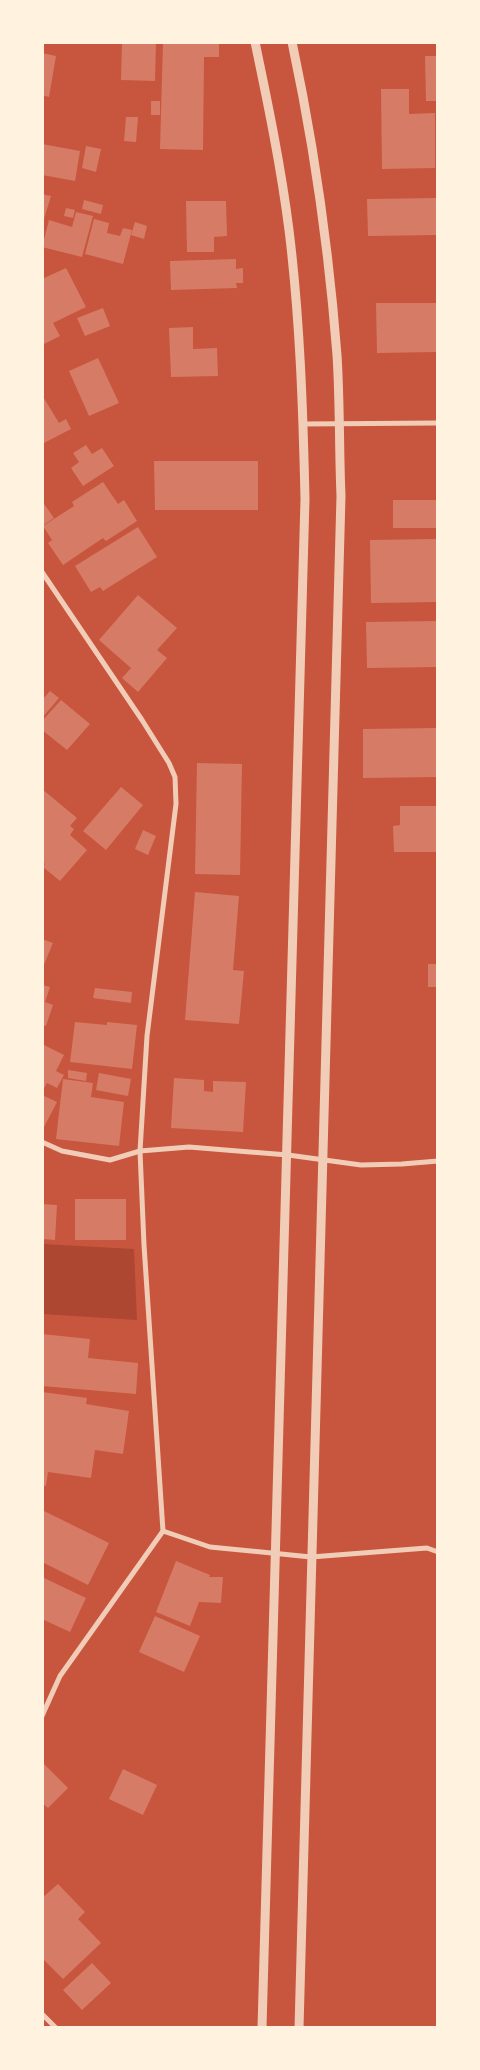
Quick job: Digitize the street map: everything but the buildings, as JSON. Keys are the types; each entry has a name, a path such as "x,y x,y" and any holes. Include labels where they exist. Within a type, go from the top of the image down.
{"street":[{"path":"255,42 289,229 300,355 305,500 277,1554 262,2028"},
{"path":"292,42 303,92 323,225 337,356 341,496 299,2028"},
{"path":"303,424 438,423"},
{"path":"42,572 169,763 175,778 176,804 147,1036 140,1151 144,1245 163,1530 60,1676 42,1716"},
{"path":"42,1142 62,1151 110,1160 140,1151 189,1147 288,1155 361,1165 402,1164 438,1160"},
{"path":"163,1530 210,1547 311,1557 427,1548 438,1552"},
{"path":"42,2014 56,2028"}],"shaded area":[{"path":"42,1244 134,1249 137,1320 43,1314"}]}
